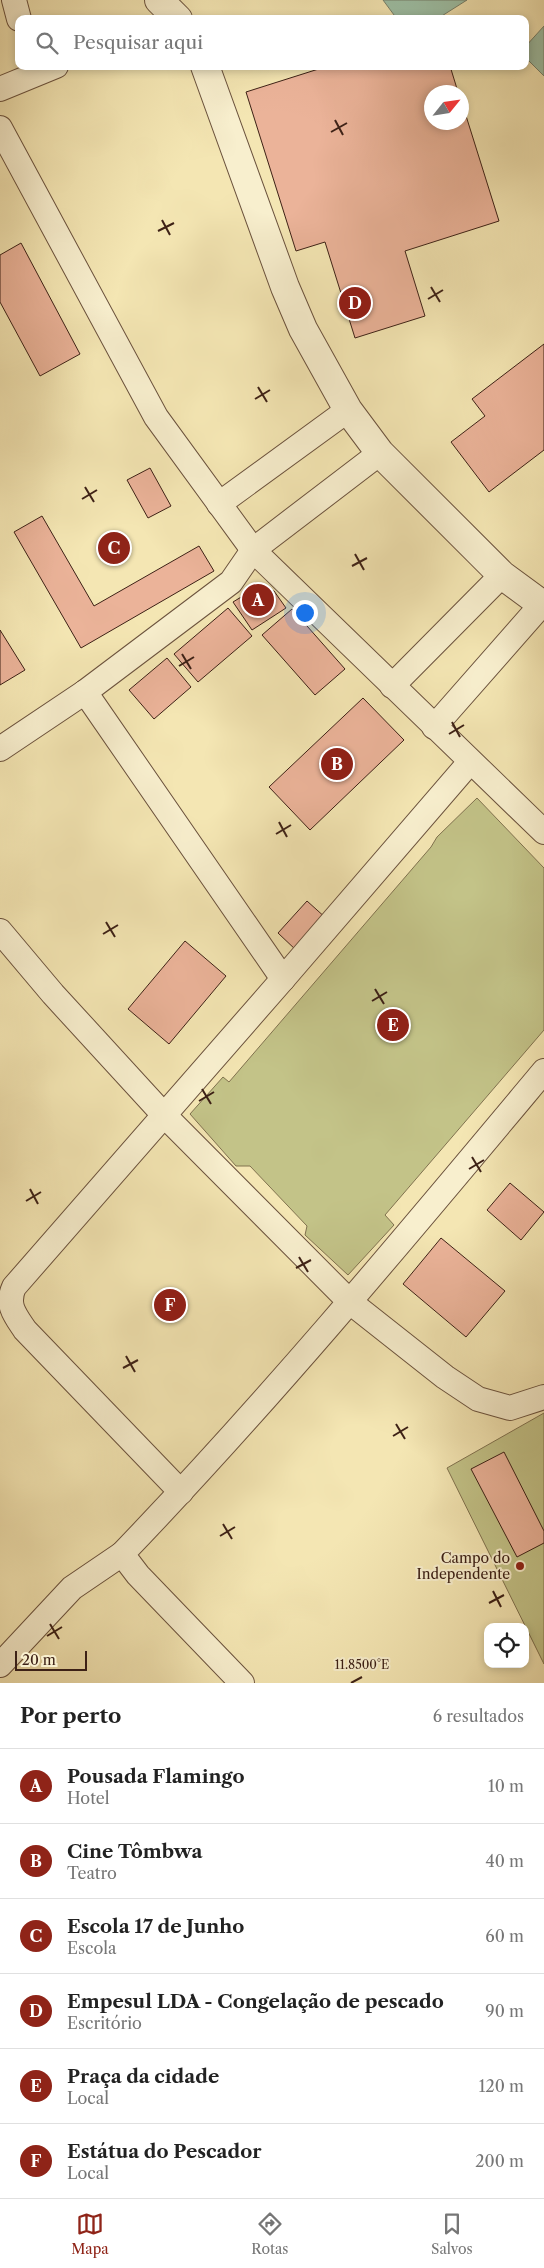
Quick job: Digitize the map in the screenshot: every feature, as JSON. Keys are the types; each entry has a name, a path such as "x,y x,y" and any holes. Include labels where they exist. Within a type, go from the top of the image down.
{"street":[{"path":"14,0 18,15"},
{"path":"206,70 285,287 303,329 348,410 380,453 502,576 543,605 434,727"},
{"path":"0,89 32,71"},
{"path":"0,128 156,417 253,550 544,832"},
{"path":"219,504 348,410"},
{"path":"0,749 85,692 231,582 253,550 380,453"},
{"path":"392,686 502,576"},
{"path":"85,692 283,979"},
{"path":"181,1492 25,1330 12,1311 9,1297 14,1287 163,1114 283,979 470,762"},
{"path":"0,931 53,994 163,1114 350,1302 446,1377 478,1398 510,1408 544,1396"},
{"path":"0,1665 80,1581 122,1554 181,1492 350,1302 544,1071"},
{"path":"122,1554 138,1575 242,1683"}],"shaded area":[{"path":"383,0 467,0 443,15 394,15"},
{"path":"544,26 544,76 529,61 529,43"},
{"path":"477,798 544,868 544,1030 385,1215 394,1225 348,1275 305,1235 307,1226 250,1166 236,1166 190,1114 223,1077 229,1082 431,847 437,837"},
{"name":"Campo do Independente","path":"544,1413 544,1664 529,1634 529,1623 524,1623 447,1468"}],"building":[{"path":"315,70 451,70 456,85 424,85 424,130 469,130 469,125 499,221 405,251 425,316 355,338 325,242 296,251 246,92"},
{"path":"21,243 80,354 40,376 0,302 0,255"},
{"path":"544,344 544,450 489,492 451,442 485,416 472,399"},
{"path":"150,468 171,506 148,518 127,480"},
{"path":"42,516 94,606 199,546 214,571 81,648 14,532"},
{"path":"256,588 274,591 286,608 252,630 233,602"},
{"path":"228,608 252,636 198,682 174,654"},
{"path":"292,609 345,669 315,695 262,635"},
{"path":"0,630 25,670 0,685"},
{"path":"167,658 191,687 154,719 129,690"},
{"path":"363,698 404,740 310,830 269,787"},
{"path":"307,901 327,919 297,951 278,933"},
{"path":"185,941 226,976 169,1044 128,1009"},
{"path":"510,1183 544,1212 521,1240 487,1210"},
{"path":"441,1238 505,1291 466,1337 403,1284"},
{"path":"504,1452 544,1531 544,1543 517,1557 471,1469"}],"place":[{"name":"Empesul LDA - Congelação de pescado","path":"355,303"},
{"name":"Escola 17 de Junho","path":"114,548"},
{"name":"Pousada Flamingo","path":"258,600"},
{"name":"Cine Tômbwa","path":"337,764"},
{"name":"Praça da cidade","path":"393,1025"},
{"name":"Estátua do Pescador","path":"170,1305"},
{"name":"Campo do Independente","path":"520,1566"}]}
